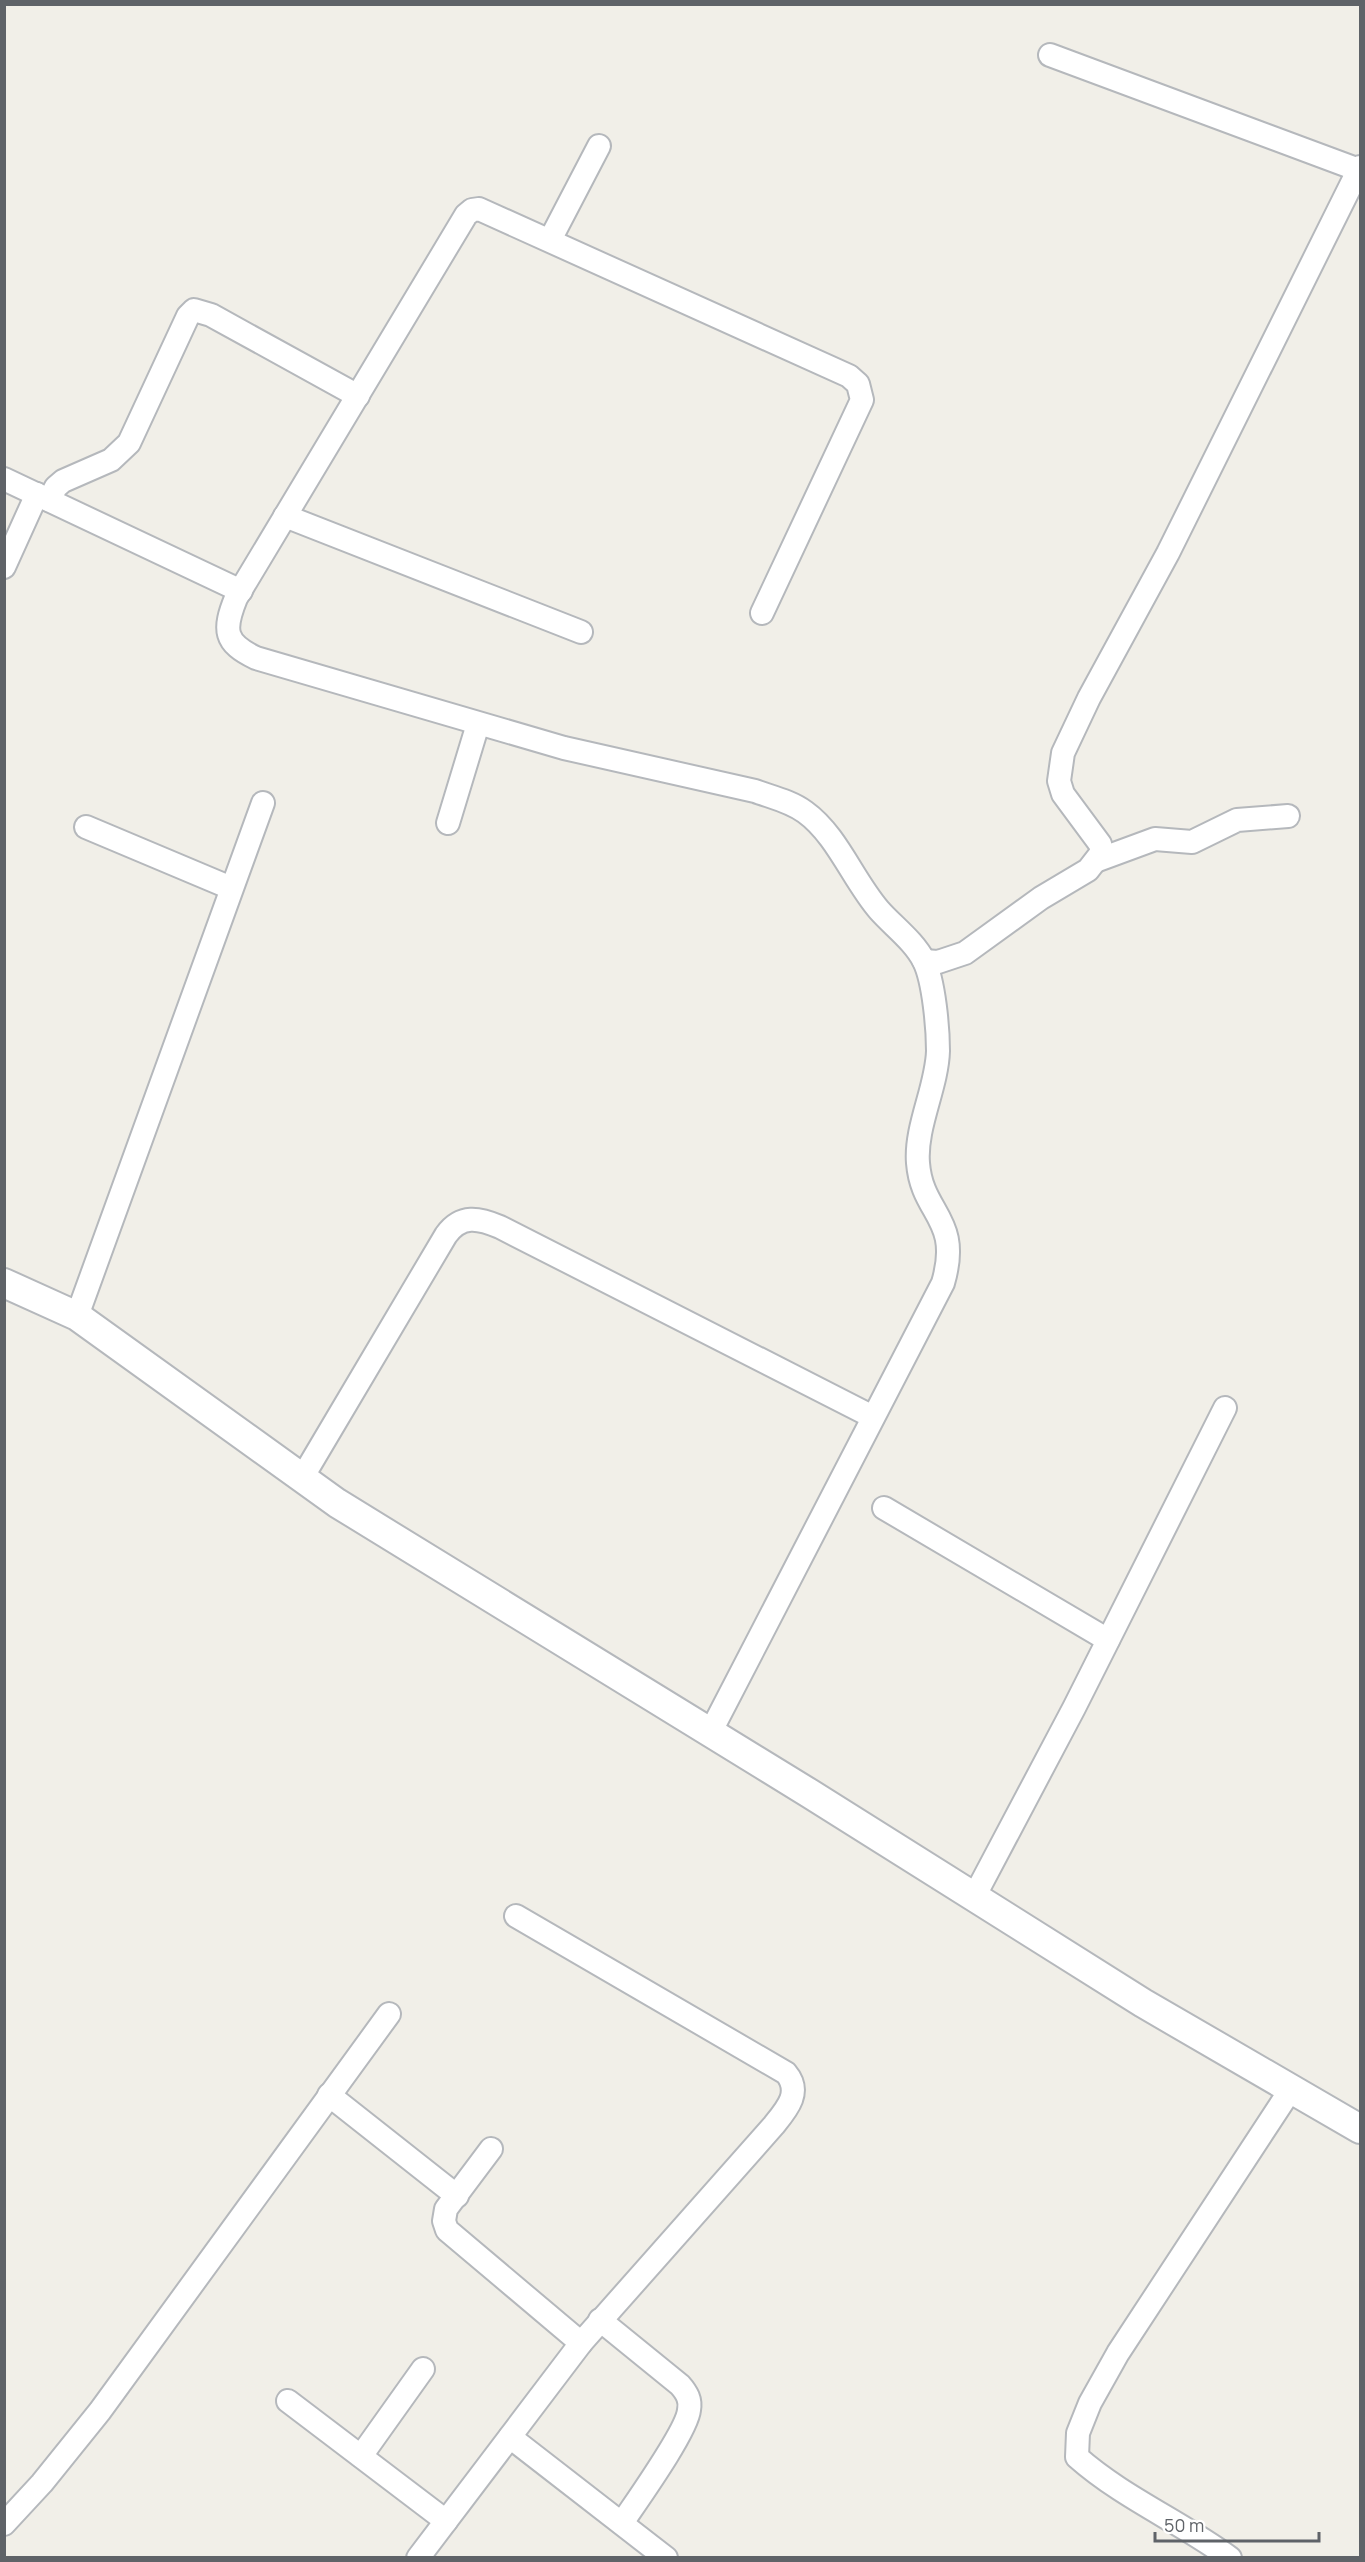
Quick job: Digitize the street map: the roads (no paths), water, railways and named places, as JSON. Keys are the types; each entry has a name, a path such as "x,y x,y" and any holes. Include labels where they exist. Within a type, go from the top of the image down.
{"street":[{"path":"924,961 949,960 965,953 1041,897 1088,870 1098,860 1102,852 1097,838 1063,794 1059,768 1063,753 1089,698 1168,554 1360,168 1050,55"},
{"path":"550,240 599,146"},
{"path":"710,1732 943,1283 949,1260 946,1230 927,1195 917,1160 938,1051 930,983 924,961 878,910 816,822 804,811 755,791 564,748 256,658 240,651 230,641 228,628 231,612 241,591 460,225 472,210 488,212 849,376 858,384 862,400 762,613"},
{"path":"4,567 43,497 63,481 121,453 129,443 188,316 194,310 211,315 358,396"},
{"path":"4,479 241,591"},
{"path":"285,516 581,632"},
{"path":"448,824 478,724"},
{"path":"77,1316 263,803"},
{"path":"1098,860 1155,839 1192,842 1237,820 1288,816"},
{"path":"86,827 231,888"},
{"path":"302,1478 446,1234 453,1224 464,1219 485,1221 500,1227 873,1417"},
{"path":"4,1283 77,1316 337,1503 710,1732 1143,2003 1360,2129"},
{"path":"974,1897 1108,1640 1225,1408"},
{"path":"884,1508 1108,1640"},
{"path":"418,2558 580,2343 789,2107 794,2092 792,2080 773,2065 516,1916"},
{"path":"4,2524 42,2483 100,2411 389,2014"},
{"path":"1230,2558 1188,2528 1094,2472 1077,2457 1076,2445 1089,2403 1118,2353 1291,2089"},
{"path":"329,2095 457,2196"},
{"path":"491,2149 446,2210 444,2221 447,2230 580,2343"},
{"path":"600,2320 680,2385 688,2394 690,2403 685,2426 622,2523"},
{"path":"361,2456 423,2369"},
{"path":"288,2401 446,2521"},
{"path":"510,2437 666,2558"}]}
